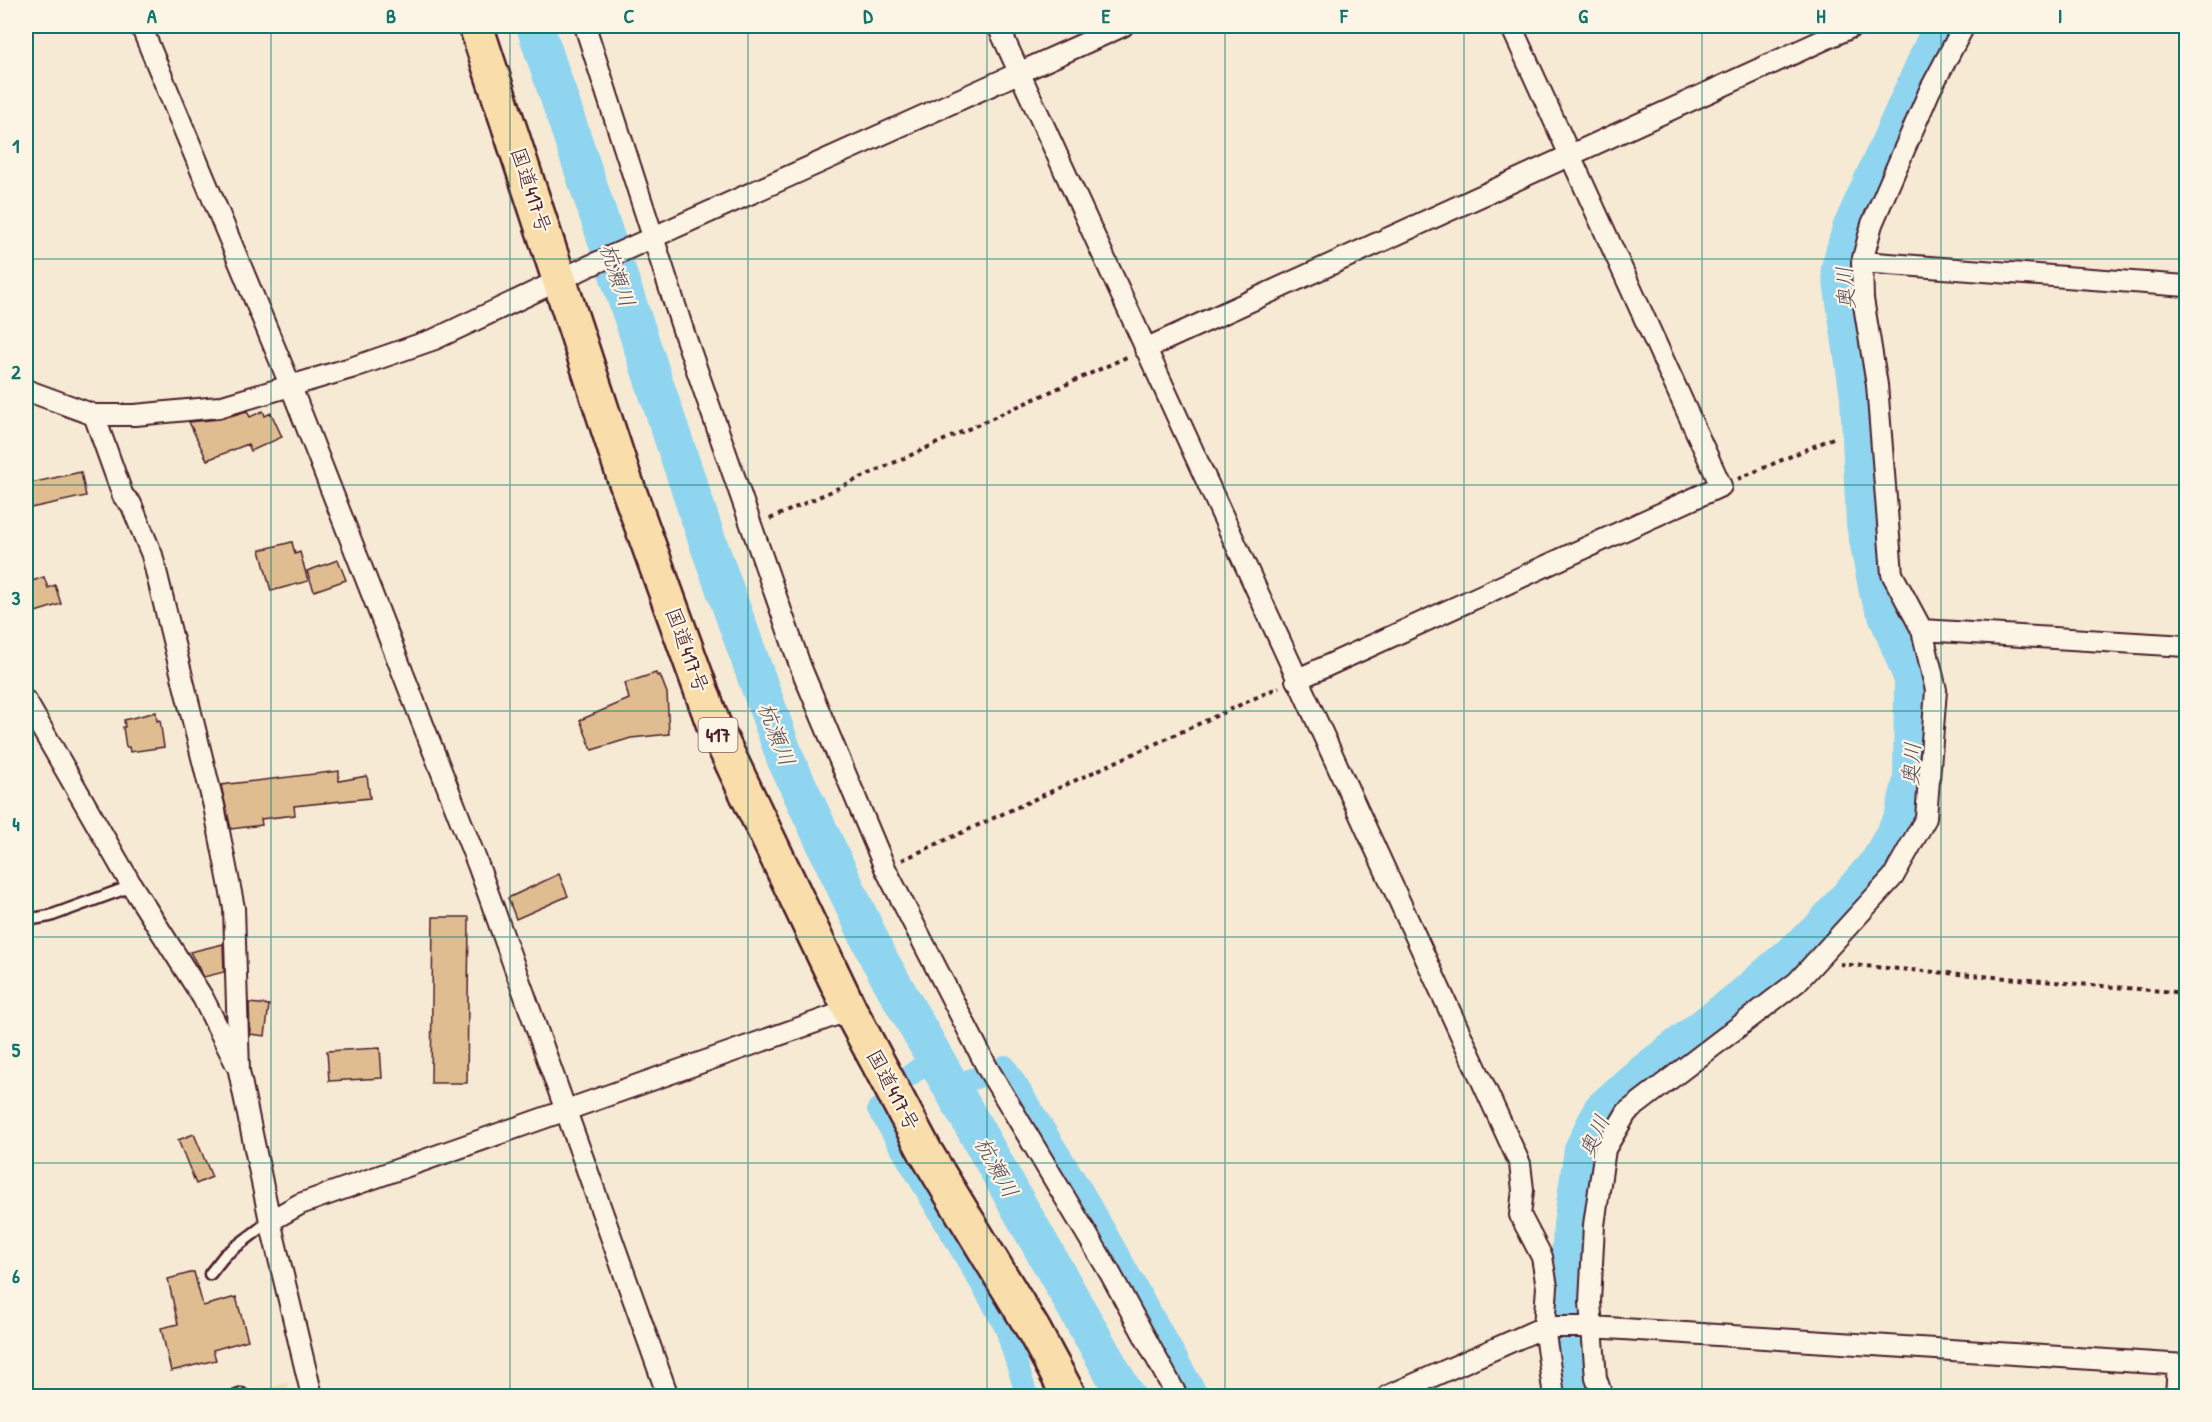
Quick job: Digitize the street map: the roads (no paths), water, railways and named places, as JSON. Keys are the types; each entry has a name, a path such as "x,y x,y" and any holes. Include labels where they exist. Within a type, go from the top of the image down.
{"highway":[{"name":"国道417号","path":"477,26 574,274 624,477 713,723 850,1010 925,1151 1033,1329 1069,1396"}],"street":[{"path":"141,26 291,387 478,865 668,1396"},
{"path":"585,26 651,239 801,668 885,868 988,1069 1110,1273 1177,1396"},
{"path":"998,26 1296,680 1520,1164 1523,1190 1520,1215 1542,1257 1547,1287 1544,1327 1554,1396"},
{"path":"26,390 94,415 135,415 219,407 291,387 435,339 1123,26"},
{"path":"1296,680 1721,486 1511,26"},
{"path":"1145,349 1854,26"},
{"path":"1602,1396 1596,1377 1589,1326 1594,1225 1605,1149 1627,1112 1797,982 1893,877 1926,818 1936,690 1922,630 1892,574 1877,385 1863,299 1862,262 1872,224 1930,90 1964,26"},
{"path":"1862,262 2187,286"},
{"path":"94,415 123,496 131,504 152,555 214,806 234,908 239,1071 270,1221 312,1396"},
{"path":"1922,630 2187,646"},
{"path":"26,701 132,886 202,998 239,1071"},
{"path":"270,1221 300,1204 850,1010"},
{"path":"1388,1396 1544,1327 1589,1326 2182,1365 2176,1396"}],"lane":[{"path":"26,920 50,916 132,886"},
{"path":"210,1274 225,1255 270,1221"}],"waterway":[{"name":"杭瀬川","path":"535,26 706,537 786,760 879,959 1126,1396"},
{"name":"奥川","path":"1574,1396 1569,1380 1567,1318 1572,1225 1583,1150 1602,1110 1635,1080 1743,997 1821,929 1879,862 1903,818 1912,780 1913,679 1878,592 1865,524 1859,396 1840,268 1851,229 1942,26"},
{"path":"909,1076 933,1058"},
{"path":"1005,1066 1083,1192 1198,1396"},
{"path":"950,1086 982,1076"},
{"path":"878,1109 1006,1329 1027,1396"}]}
